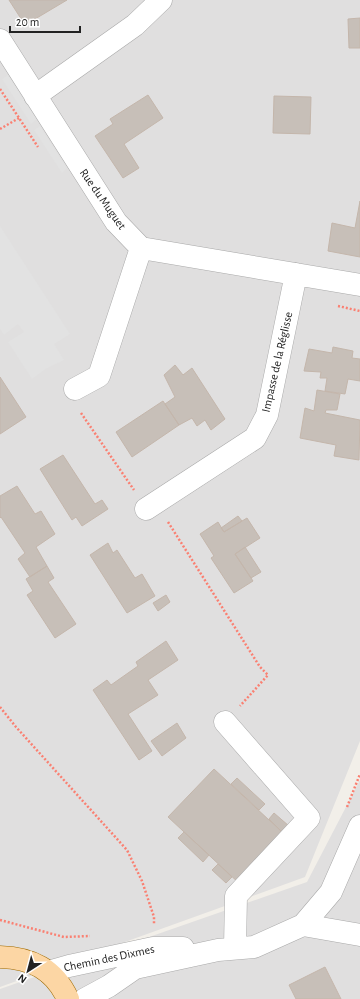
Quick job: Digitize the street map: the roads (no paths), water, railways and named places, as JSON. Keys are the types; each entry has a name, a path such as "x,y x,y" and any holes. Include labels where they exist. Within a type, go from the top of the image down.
{"main road":[{"path":"0,958 16,958 33,963 48,972 63,987 68,999"}],"street":[{"path":"35,96 134,25 161,0"},
{"name":"Rue du Muguet","path":"0,40 116,222 141,248"},
{"path":"74,389 100,376 141,248 360,285"},
{"name":"Impasse de la Réglisse","path":"151,506 255,438 266,415 296,274"},
{"path":"225,722 309,818 236,896 227,948"},
{"path":"302,925 331,892 353,818"},
{"path":"302,925 360,935"},
{"name":"Chemin des Dixmes","path":"48,972 68,966 153,948 254,947 302,925"},
{"name":"Chemin des Dixmes","path":"85,999 109,986 135,968 227,948"}]}
